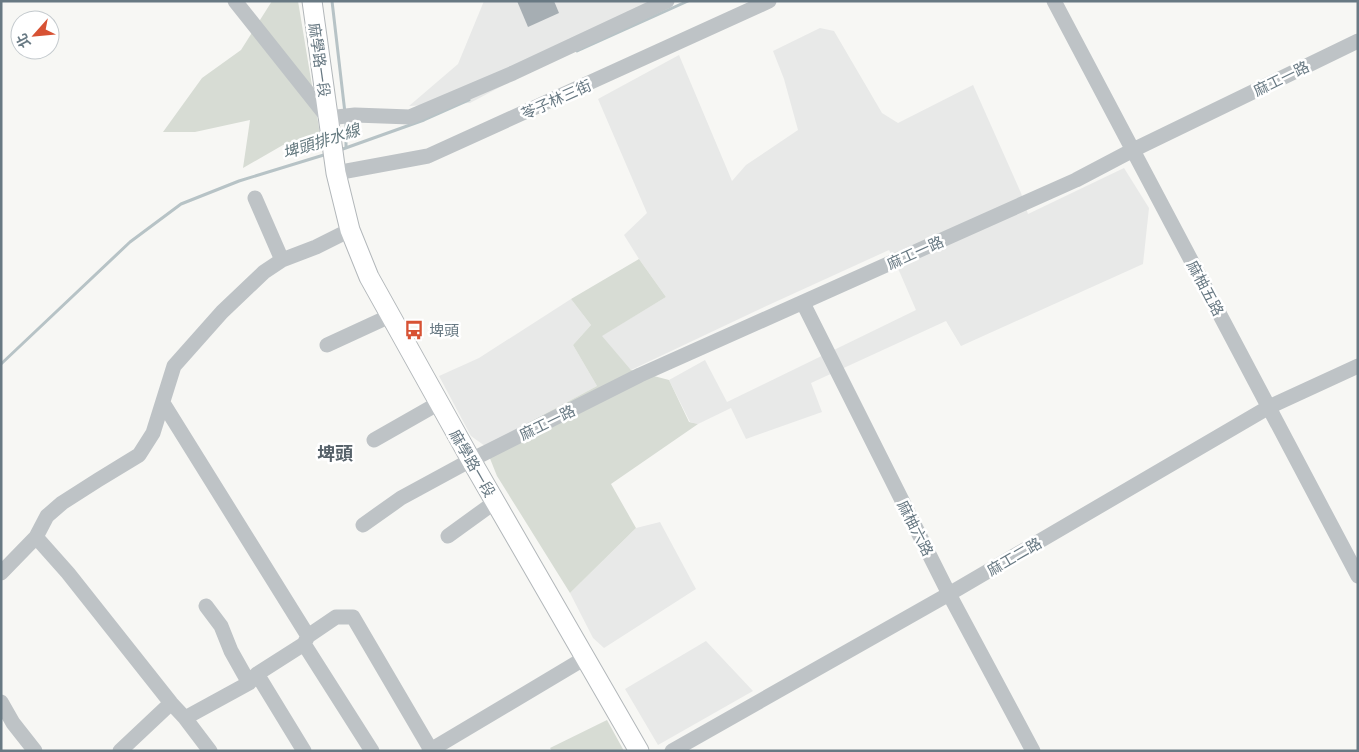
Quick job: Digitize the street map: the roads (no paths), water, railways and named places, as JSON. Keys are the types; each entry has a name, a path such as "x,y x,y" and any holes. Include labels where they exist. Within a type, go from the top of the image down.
{"main road":[{"name":"麻學路一段","path":"312,1 335,168 350,230 369,277 471,460 639,751"}],"street":[{"path":"234,1 328,118 355,115 410,117 667,1"},
{"name":"苓子林三街","path":"335,168 428,156 769,1"},
{"name":"麻柚五路","path":"1054,1 1358,576"},
{"name":"麻工一路","path":"363,525 401,498 471,460 640,376 1076,180 1133,150 1358,41"},
{"path":"255,198 282,260"},
{"path":"1,573 36,537 46,516 62,503 139,454 153,433 174,366 222,312 264,272 282,260 316,247 350,230"},
{"name":"麻柚六路","path":"803,303 949,594 1033,751"},
{"path":"327,345 390,316"},
{"name":"麻工二路","path":"672,751 949,594 1269,407 1358,366"},
{"path":"162,403 372,751"},
{"path":"374,440 439,403"},
{"path":"448,536 495,502"},
{"path":"36,537 68,573 210,751"},
{"path":"206,606 221,626 231,652 253,679 304,751"},
{"path":"185,718 253,679 336,617 353,617 430,750 585,658"},
{"path":"1,702 13,723 34,751"},
{"path":"120,751 171,703"}],"waterway":[{"path":"332,1 345,113"},
{"name":"埤頭排水線","path":"577,51 688,1"},
{"name":"埤頭排水線","path":"340,150 424,120 469,100"},
{"path":"346,122 346,148"},
{"name":"埤頭排水線","path":"1,364 130,242 181,204 239,181 327,154"}],"place":[{"name":"埤頭","path":"414,330"}],"district":[{"name":"埤頭","path":"335,453"}]}
